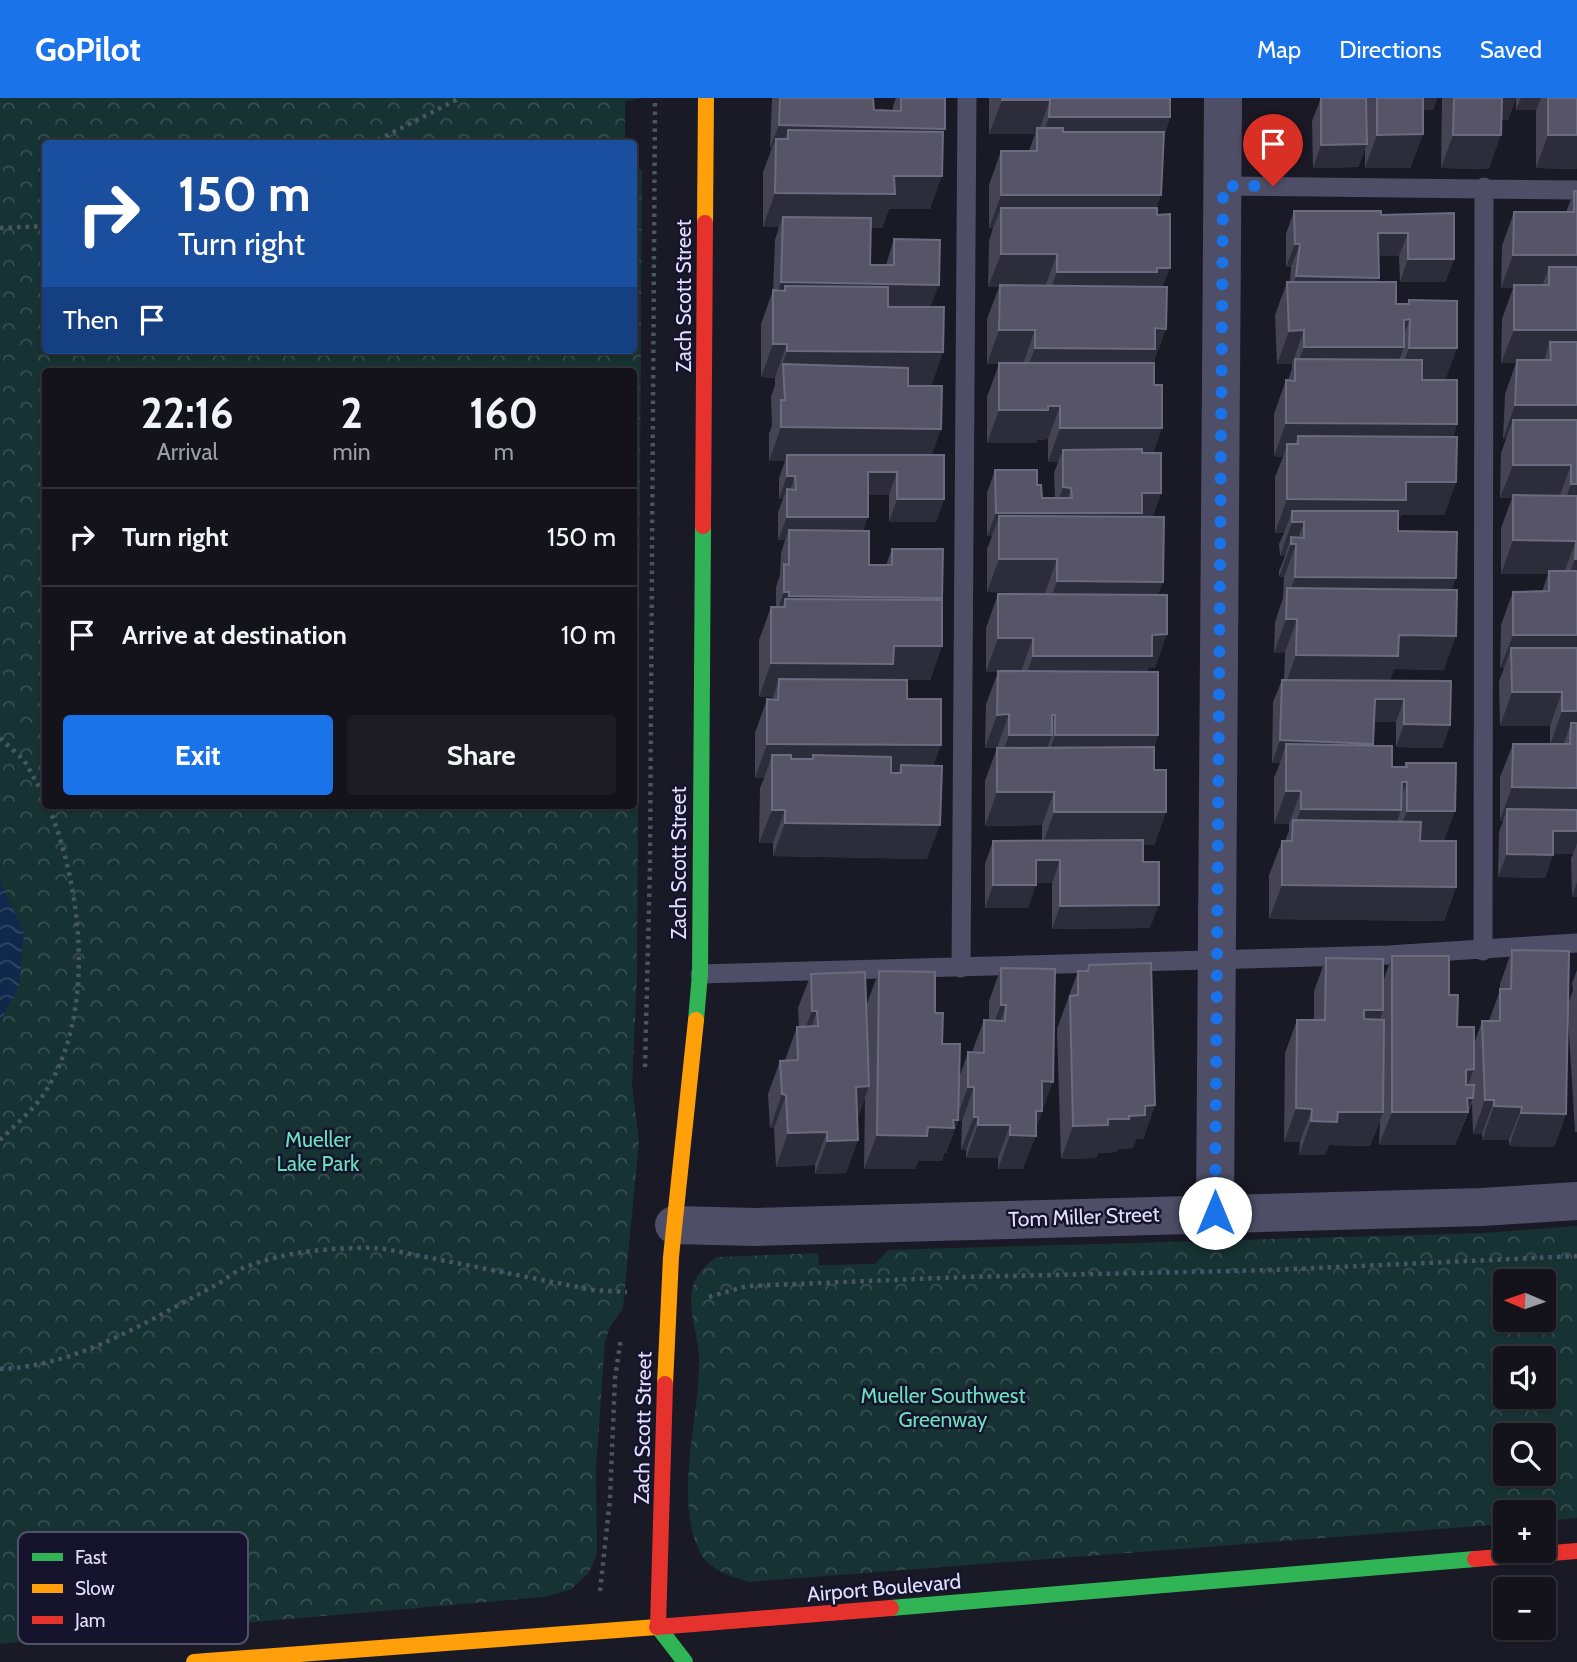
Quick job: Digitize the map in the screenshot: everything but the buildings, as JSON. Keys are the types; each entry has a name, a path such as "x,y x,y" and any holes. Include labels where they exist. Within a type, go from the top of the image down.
{"street":[{"name":"Zach Scott Street","path":"656,1649 662,1569 664,1375 674,1225 700,974 706,98"},
{"path":"1215,1213 1223,98"},
{"name":"Tom Miller Street","path":"674,1225 755,1227 1482,1207 1577,1201"},
{"name":"Airport Boulevard","path":"194,1662 658,1627 1577,1551"},
{"path":"658,1627 685,1662"}],"lane":[{"path":"961,968 967,98"},
{"path":"1223,186 1577,190"},
{"path":"1483,951 1484,187"},
{"path":"700,974 1483,951 1577,943"}],"path":[{"path":"378,140 460,98"},
{"path":"645,1080 654,98"},
{"path":"0,228 42,226"},
{"path":"0,738 24,760 42,792"},
{"path":"0,1140 46,1090 63,1053 79,982 70,874 49,809"},
{"path":"0,1369 32,1368 65,1360 119,1336 241,1269 262,1262 348,1247 380,1248 593,1290 625,1292"},
{"path":"727,1292 747,1286 965,1277 1273,1270 1577,1256"},
{"path":"600,1598 600,1569 610,1499 615,1377 624,1331"}],"green space":[{"name":"Mueller Lake Park","path":"0,98 643,98 625,101 625,140 42,140 42,354 637,354 637,168 642,170 637,976 632,1086 639,1141 623,1308 609,1329 605,1342 596,1468 597,1554 588,1574 570,1590 544,1597 248,1623 248,1532 18,1532 18,1642 0,1644"},
{"name":"Mueller Southwest Greenway","path":"1577,1226 1577,1518 1556,1520 1556,1500 1493,1500 1493,1525 749,1582 714,1568 700,1552 692,1531 689,1508 688,1483 699,1360 691,1298 698,1275 717,1257 818,1253 819,1265 875,1264 888,1250 1484,1233"}],"water":[{"path":"0,882 24,933 19,986 0,1022"}],"traffic: fast":[{"path":"696,1020 700,974 703,526"},
{"path":"891,1608 1475,1559"},
{"path":"658,1627 685,1662"}],"traffic: slow":[{"path":"705,223 706,98"},
{"path":"665,1384 671,1257 696,1020"},
{"path":"194,1662 657,1627"}],"traffic: jam":[{"path":"703,526 705,223"},
{"path":"658,1627 665,1384"},
{"path":"1475,1559 1577,1551"},
{"path":"657,1627 891,1608"}],"route":[{"path":"1215,1213 1223,186 1273,186"}]}
